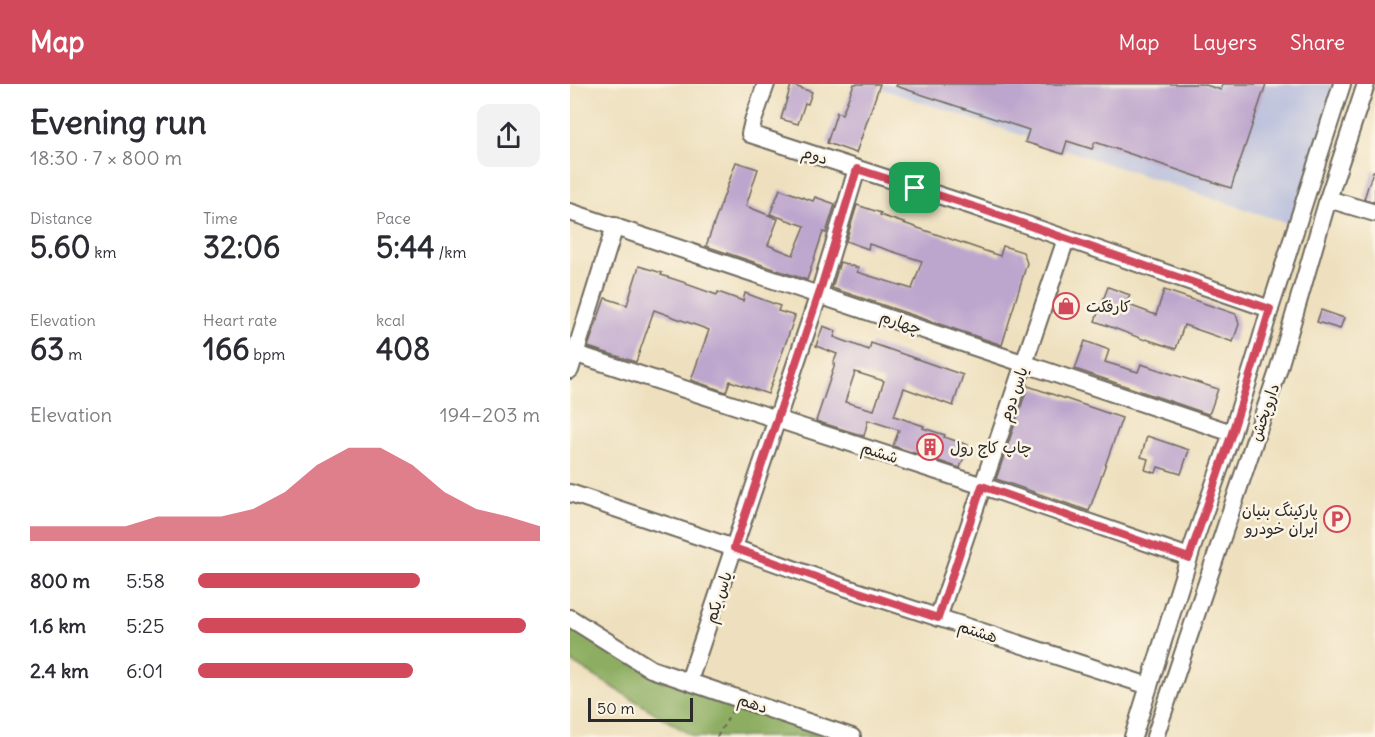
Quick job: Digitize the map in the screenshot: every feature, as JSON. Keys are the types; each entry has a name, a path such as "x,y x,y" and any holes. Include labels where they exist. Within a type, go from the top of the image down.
{"street":[{"name":"دوم","path":"766,84 750,134 1270,309"},
{"name":"داروپخش","path":"1133,737 1342,84"},
{"name":"داروپخش","path":"1155,737 1278,371 1330,193 1366,84"},
{"name":"یاس یکم","path":"689,681 819,294 857,169"},
{"path":"1311,180 1330,193 1375,213"},
{"name":"چهارم","path":"570,212 1232,433"},
{"path":"570,370 573,353 615,226"},
{"name":"یاس دوم","path":"938,618 1066,239"},
{"name":"ششم","path":"573,353 982,486 1189,558"},
{"path":"1256,356 1271,354 1278,371"},
{"name":"هشتم","path":"570,493 841,586 1149,686"},
{"name":"دهم","path":"570,618 651,669 852,737"}],"path":[{"path":"717,737 740,699"}],"shaded area":[{"path":"884,84 1340,84 1296,226 882,89"}],"green space":[{"path":"570,625 686,686 824,737 694,737 570,661"}],"building":[{"path":"854,84 880,84 856,153 827,143 837,112 842,114"},
{"path":"897,84 1203,84 1221,90 1222,84 1266,84 1231,188 1095,142 1092,149 1067,141 1063,154 1025,142 1029,130 896,86"},
{"path":"791,85 812,92 808,104 805,103 798,124 781,119"},
{"path":"736,162 758,169 746,206 778,219 768,245 793,255 805,226 770,214 780,189 813,201 815,197 835,204 807,280 706,246"},
{"path":"1373,171 1375,171 1375,202 1364,199"},
{"path":"857,205 1000,256 1003,246 1023,252 1027,263 1002,345 832,288 840,262 858,268 857,272 912,289 922,261 869,244 868,249 846,241"},
{"path":"639,266 717,295 718,292 743,301 745,293 780,306 778,311 795,316 768,394 730,381 726,392 691,380 709,330 654,310 636,362 588,347 605,298 627,305"},
{"path":"1108,287 1130,295 1126,304 1156,315 1164,290 1236,314 1239,324 1233,342 1184,325 1176,349 1095,321"},
{"path":"1321,310 1344,318 1340,329 1317,322"},
{"path":"823,326 836,331 834,337 869,350 871,343 963,375 953,406 904,388 894,416 968,445 960,468 893,446 899,430 868,420 864,436 816,421 837,354 816,346","holes":["855,372 884,381 874,410 845,402"]},
{"path":"1085,341 1109,350 1105,362 1138,372 1141,364 1218,389 1210,412 1208,414 1075,369"},
{"path":"1028,386 1122,418 1089,511 996,479"},
{"path":"1147,436 1189,450 1181,474 1158,467 1156,473 1145,470 1148,459 1141,457"}],"place":[{"name":"کارفکت","path":"1066,306"},
{"name":"چاپ کاج رول","path":"930,447"},
{"name":"پارکینگ بنیان ایران خودرو","path":"1337,519"}],"route":[{"path":"857,169 915,188 1270,309 1232,433 1189,558 982,486 938,618 734,548 819,294 857,169"}]}
